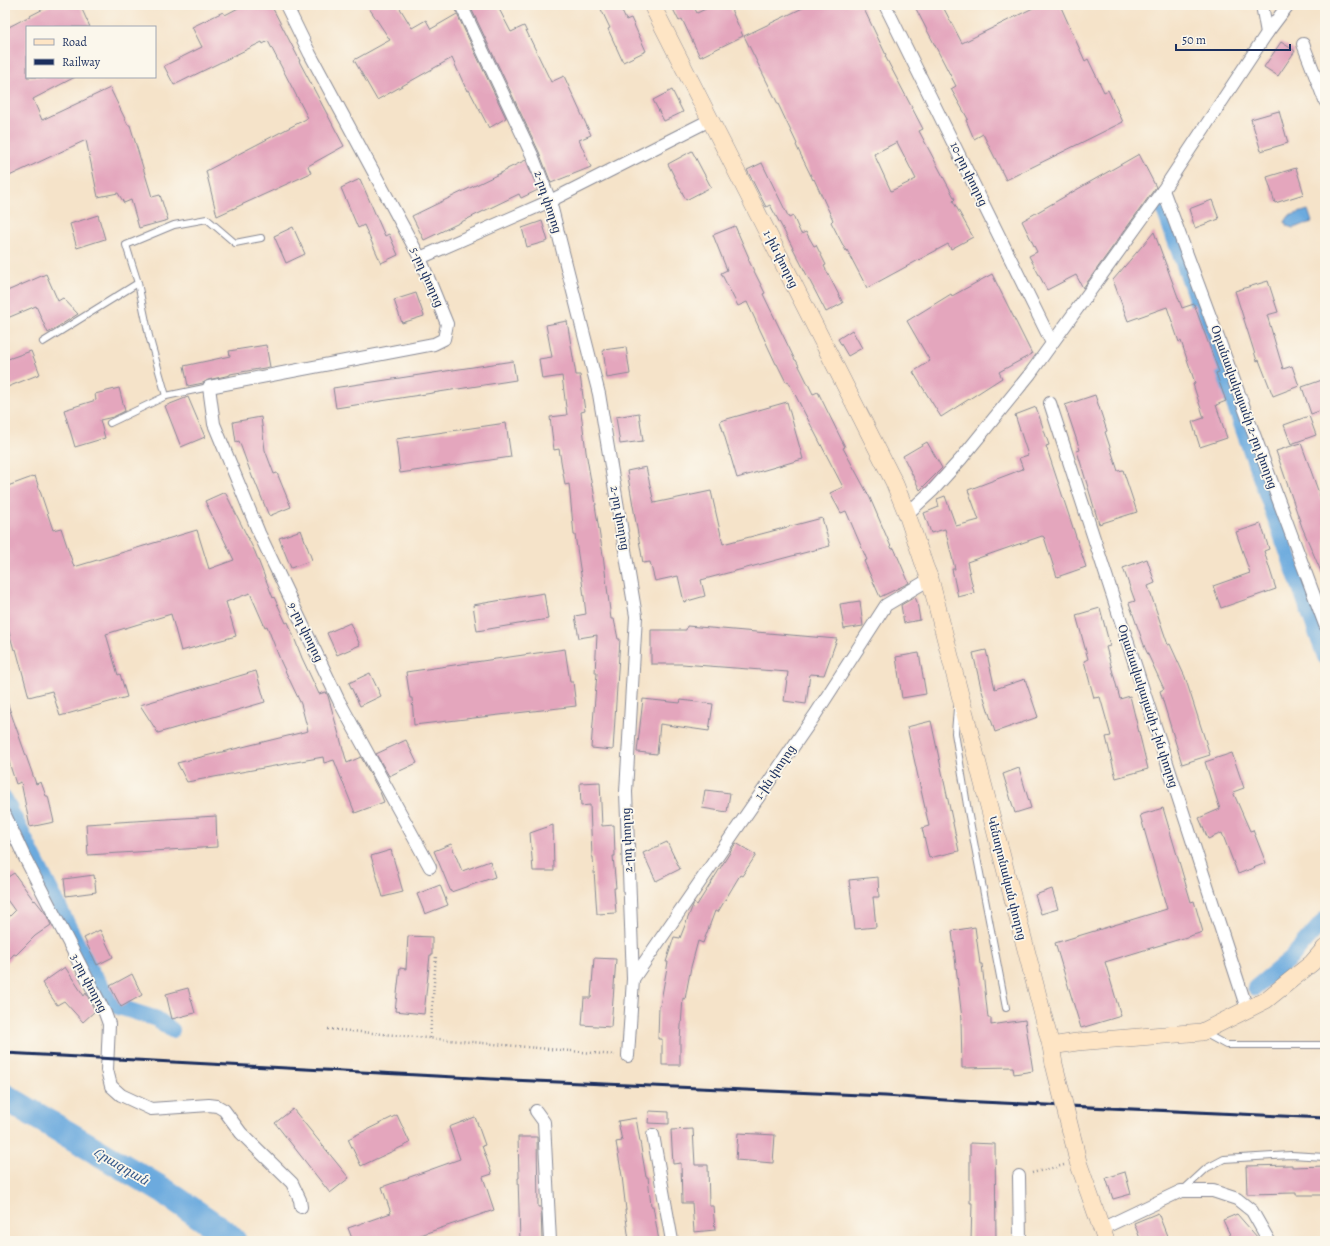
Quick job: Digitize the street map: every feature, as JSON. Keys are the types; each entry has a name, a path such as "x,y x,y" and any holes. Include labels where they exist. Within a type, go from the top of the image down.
{"main road":[{"name":"1-ին փողոց","path":"652,5 894,482 907,514"},
{"name":"Կենտրոնական փողոց","path":"907,514 930,579 1051,1046 1078,1162 1104,1235"},
{"path":"1051,1046 1077,1042 1202,1032 1266,1000 1312,963 1325,948"}],"street":[{"name":"5-րդ փողոց","path":"209,387 434,344 444,339 447,324 420,258 310,54 286,5"},
{"name":"2-րդ փողոց","path":"461,5 532,155 550,201 599,394 636,616 626,792 633,979 628,1056"},
{"name":"10-րդ փողոց","path":"885,5 1052,343"},
{"path":"1262,5 1267,33"},
{"path":"907,514 933,490 961,459 1030,374 1163,190 1267,33 1288,5"},
{"path":"1303,44 1325,101"},
{"path":"420,258 550,201 710,120"},
{"name":"Օդանավակայանի 2-րդ փողոց","path":"1163,190 1325,625"},
{"name":"9-րդ փողոց","path":"209,387 214,424 259,533 339,701 430,867"},
{"name":"Օդանավակայանի 1-ին փողոց","path":"1050,403 1247,1009"},
{"name":"1-ին փողոց","path":"633,979 810,721 886,605 930,579"},
{"name":"3-րդ փողոց","path":"5,815 105,1013 109,1024 107,1070 111,1086 121,1095 151,1109 209,1105 217,1106 224,1110 241,1133 292,1183 300,1200 300,1207"},
{"path":"536,1111 544,1122 550,1241"},
{"path":"653,1135 672,1241"},
{"path":"1019,1176 1020,1241"},
{"path":"1104,1235 1181,1191 1212,1191 1237,1199 1252,1211 1269,1241"}],"lane":[{"path":"166,396 149,336 138,282 126,245 174,225 207,219 235,243 261,238"},
{"path":"43,342 138,282"},
{"path":"110,423 166,396 209,387"},
{"path":"959,692 955,733 969,818 1006,1008"},
{"path":"1202,1032 1226,1045 1325,1045"},
{"path":"1181,1191 1207,1168 1224,1159 1291,1155 1325,1157"}],"path":[{"path":"430,1038 436,956"},
{"path":"328,1029 628,1056"},
{"path":"1019,1176 1078,1162"}],"water":[{"path":"1308,210 1312,222 1293,228 1287,226 1285,222 1289,216"}],"building":[{"path":"51,5 80,5 90,26 26,26 26,78 73,78 33,99 42,120 110,88 128,125 130,125 152,197 160,195 168,220 139,228 131,200 124,203 118,193 98,197 86,140 5,178 5,29"},
{"path":"244,5 271,5 344,146 308,166 311,173 217,216 206,171 308,118 268,41 263,44 262,42 174,85 164,66 202,47 192,27 223,12 225,15"},
{"path":"367,5 398,5 412,28 426,20 431,29 457,14 506,118 489,128 469,90 467,91 452,58 377,100 354,60 390,40"},
{"path":"497,5 511,32 524,26 551,82 564,76 591,135 579,140 591,167 551,183 539,152 470,6"},
{"path":"599,5 619,5 626,20 631,18 646,51 623,62 608,29 610,28"},
{"path":"671,5 693,5 697,13 714,5 729,5 743,36 700,57 682,19 679,21"},
{"path":"809,5 862,5 886,55 885,56 923,129 919,131 955,199 953,201 973,237 951,249 948,244 867,288 831,222 833,220 814,179 813,180 780,108 744,36","holes":["897,142 916,179 891,191 874,154"]},
{"path":"914,5 942,5 962,43 1039,5 1060,5 1085,61 1088,59 1104,92 1108,90 1123,122 1006,180 983,134 974,139 966,120 968,119 951,89 956,86"},
{"path":"1281,42 1295,51 1278,76 1264,67"},
{"path":"672,90 683,112 664,121 653,100"},
{"path":"1279,111 1288,143 1261,151 1251,119"},
{"path":"692,151 711,187 686,200 668,164"},
{"path":"1139,154 1156,187 1083,288 1076,275 1047,290 1029,256 1037,252 1022,221"},
{"path":"526,160 538,190 521,198 519,194 424,240 412,216"},
{"path":"762,163 789,218 793,216 801,234 806,232 814,246 816,245 826,265 824,266 843,303 826,312 770,205 766,207 747,170"},
{"path":"1296,168 1304,194 1275,203 1267,177"},
{"path":"360,179 385,236 389,234 398,255 381,263 364,225 358,228 341,188"},
{"path":"1212,200 1219,219 1195,228 1189,209"},
{"path":"98,215 105,239 77,248 70,224"},
{"path":"542,221 548,241 527,247 522,228"},
{"path":"735,226 749,258 748,259 765,293 763,294 795,360 813,394 818,392 845,447 843,448 870,498 892,549 894,548 909,583 880,597 864,561 867,560 846,511 841,513 830,493 843,487 788,381 786,382 776,364 747,302 738,306 721,273 727,270 713,235"},
{"path":"293,227 305,254 286,263 274,236"},
{"path":"1154,232 1182,308 1194,304 1219,372 1216,373 1226,401 1216,405 1227,438 1200,447 1192,422 1204,418 1193,384 1195,383 1181,341 1179,342 1167,307 1128,321 1113,280"},
{"path":"46,274 58,301 63,298 78,314 48,333 36,306 5,319 5,292"},
{"path":"992,274 1032,354 999,372 1002,378 941,417 913,372 930,361 907,321 951,294 952,296"},
{"path":"1268,281 1278,312 1267,315 1283,369 1292,366 1299,386 1273,396 1259,360 1257,361 1235,291"},
{"path":"416,293 424,316 402,323 394,300"},
{"path":"567,321 576,375 580,375 585,411 581,412 586,452 596,505 611,619 614,619 618,639 620,639 613,750 591,748 597,673 595,673 597,635 579,638 575,616 586,614 582,581 574,535 569,484 565,485 559,449 554,450 550,417 567,415 562,376 542,379 539,359 552,357 546,325"},
{"path":"852,330 862,348 848,356 838,339"},
{"path":"266,345 270,367 230,374 208,380 203,383 188,386 184,366 230,356 229,351"},
{"path":"626,347 630,374 607,378 603,350"},
{"path":"31,351 40,374 5,388 5,360"},
{"path":"513,361 516,380 336,408 333,388"},
{"path":"1325,379 1325,409 1311,414 1302,387"},
{"path":"119,388 125,411 113,417 100,420 105,438 75,447 64,410 96,400 95,394"},
{"path":"1095,395 1118,471 1123,470 1137,512 1099,524 1077,451 1080,450 1065,405"},
{"path":"188,397 205,437 181,447 165,406"},
{"path":"787,402 803,459 737,478 720,421"},
{"path":"1036,407 1049,445 1046,446 1086,567 1057,577 1044,537 1042,536 967,562 974,593 958,597 952,569 955,569 945,529 931,533 924,513 939,507 937,499 945,496 956,526 979,520 968,490 1023,469 1019,458 1028,455 1015,415"},
{"path":"639,413 643,441 620,444 616,417"},
{"path":"1309,416 1316,435 1291,444 1284,425"},
{"path":"261,417 265,450 274,474 277,473 291,507 269,516 239,441 236,442 233,422"},
{"path":"506,423 511,457 400,473 396,439"},
{"path":"927,442 942,468 920,490 903,456"},
{"path":"1301,443 1325,510 1325,581 1302,527 1276,451"},
{"path":"646,467 654,503 711,491 723,544 822,518 830,546 701,580 705,596 684,602 678,576 655,581 650,562 643,563 627,471"},
{"path":"35,476 53,530 61,528 74,567 197,530 209,569 234,560 205,501 225,492 255,552 273,598 274,597 286,623 288,622 302,658 319,694 326,692 328,696 347,763 361,757 384,802 355,813 334,760 324,763 323,757 187,782 177,763 308,731 301,704 281,662 267,626 265,627 250,593 226,602 236,636 181,651 171,614 106,634 118,675 120,674 127,697 60,716 52,691 29,697 16,649 14,650 5,618 5,487"},
{"path":"1261,524 1269,549 1264,551 1276,589 1221,608 1213,586 1250,573 1236,532"},
{"path":"301,530 312,560 291,568 279,538"},
{"path":"1147,559 1155,583 1148,586 1168,645 1170,644 1185,677 1210,755 1182,764 1160,691 1164,689 1145,648 1129,603 1135,601 1123,568"},
{"path":"544,593 548,619 477,631 473,605"},
{"path":"915,597 920,620 904,623 901,605"},
{"path":"860,601 863,626 844,629 840,604"},
{"path":"1100,608 1110,646 1106,647 1120,699 1130,696 1148,769 1116,778 1106,737 1111,736 1100,697 1094,698 1084,661 1088,659 1076,615"},
{"path":"350,623 360,645 337,655 327,633"},
{"path":"687,626 837,639 824,675 810,674 806,704 784,701 788,672 682,664 651,664 651,630 686,630"},
{"path":"565,649 570,682 573,682 576,706 414,725 412,698 410,698 406,672"},
{"path":"986,650 995,689 1025,679 1038,717 995,732 981,688 973,653"},
{"path":"919,653 926,694 902,698 896,657"},
{"path":"256,671 265,702 158,733 140,705"},
{"path":"370,673 381,696 360,706 349,683"},
{"path":"643,699 680,703 681,700 713,704 709,731 660,724 657,754 637,752"},
{"path":"5,702 7,702 36,784 41,782 46,796 48,796 54,822 30,827 21,782 16,784 5,750"},
{"path":"931,721 959,851 929,858 922,828 929,826 907,727"},
{"path":"406,740 417,763 389,776 376,754"},
{"path":"1232,753 1244,788 1233,792 1250,831 1253,830 1266,863 1238,874 1222,833 1208,839 1199,818 1220,809 1205,762"},
{"path":"1019,768 1031,808 1015,813 1003,774"},
{"path":"600,782 602,826 614,825 615,856 613,856 616,888 614,888 616,913 597,914 592,857 590,805 581,806 580,783"},
{"path":"705,790 730,793 727,812 702,808"},
{"path":"1163,808 1191,902 1194,901 1203,932 1105,962 1121,1016 1081,1028 1055,943 1167,909 1140,815"},
{"path":"216,816 217,847 88,855 86,824"},
{"path":"553,825 554,871 533,871 530,833"},
{"path":"667,842 680,869 656,881 643,853"},
{"path":"736,843 756,855 742,876 740,875 718,912 715,911 703,943 698,941 685,999 683,998 680,1065 662,1065 662,1039 658,1039 659,1006 668,962 666,962 674,937 680,938 694,903 697,905"},
{"path":"451,844 462,871 490,861 495,877 451,892 434,851"},
{"path":"391,850 403,892 383,897 371,856"},
{"path":"14,873 34,901 35,900 46,914 51,925 35,936 5,964 5,921 15,911 5,897 5,879"},
{"path":"94,875 96,892 66,896 64,879"},
{"path":"878,877 879,897 873,897 876,927 855,929 849,880"},
{"path":"440,885 448,905 425,914 417,894"},
{"path":"1052,889 1058,909 1041,914 1035,895"},
{"path":"975,927 980,964 982,964 988,1018 991,1018 991,1025 1025,1020 1033,1071 1014,1074 1013,1067 962,1068 962,1019 952,931"},
{"path":"100,930 113,957 97,965 84,938"},
{"path":"408,936 432,937 432,955 430,955 424,1014 395,1011 400,968 406,969"},
{"path":"594,958 616,959 611,1027 582,1025 584,998 591,998"},
{"path":"65,967 84,996 86,993 95,1011 83,1022 64,1001 57,1005 42,983"},
{"path":"132,974 142,995 121,1007 110,986"},
{"path":"188,988 195,1013 172,1019 166,994"},
{"path":"293,1109 349,1178 330,1193 275,1123"},
{"path":"649,1111 669,1112 669,1124 648,1123"},
{"path":"397,1115 410,1143 361,1166 348,1139"},
{"path":"475,1117 485,1145 482,1146 492,1174 483,1177 494,1210 403,1241 353,1241 348,1228 391,1213 382,1187 460,1159 449,1127"},
{"path":"636,1118 646,1177 648,1177 651,1206 653,1206 659,1241 629,1241 622,1176 616,1142 622,1141 618,1121"},
{"path":"693,1129 695,1165 708,1165 709,1206 713,1206 715,1230 694,1232 692,1203 682,1203 681,1163 673,1164 671,1130"},
{"path":"738,1133 775,1135 773,1163 736,1160"},
{"path":"518,1137 537,1137 538,1207 541,1207 542,1241 520,1241"},
{"path":"970,1143 995,1144 996,1241 971,1241 972,1203 970,1203"},
{"path":"1292,1165 1292,1167 1325,1166 1325,1195 1296,1195 1296,1193 1247,1194 1246,1166"},
{"path":"1125,1172 1131,1194 1113,1199 1106,1178"},
{"path":"1158,1213 1169,1241 1141,1241 1134,1223"},
{"path":"1237,1214 1260,1241 1233,1241 1223,1220"}],"waterway":[{"path":"1163,207 1325,657"},
{"path":"5,799 92,973 116,1006 157,1019 172,1030"},
{"path":"1255,988 1291,958 1325,919"},
{"name":"Հրազդան","path":"5,1097 164,1191 225,1233 233,1241"}],"railway":[{"path":"5,1053 511,1080 885,1096 960,1101 1325,1118"}]}
